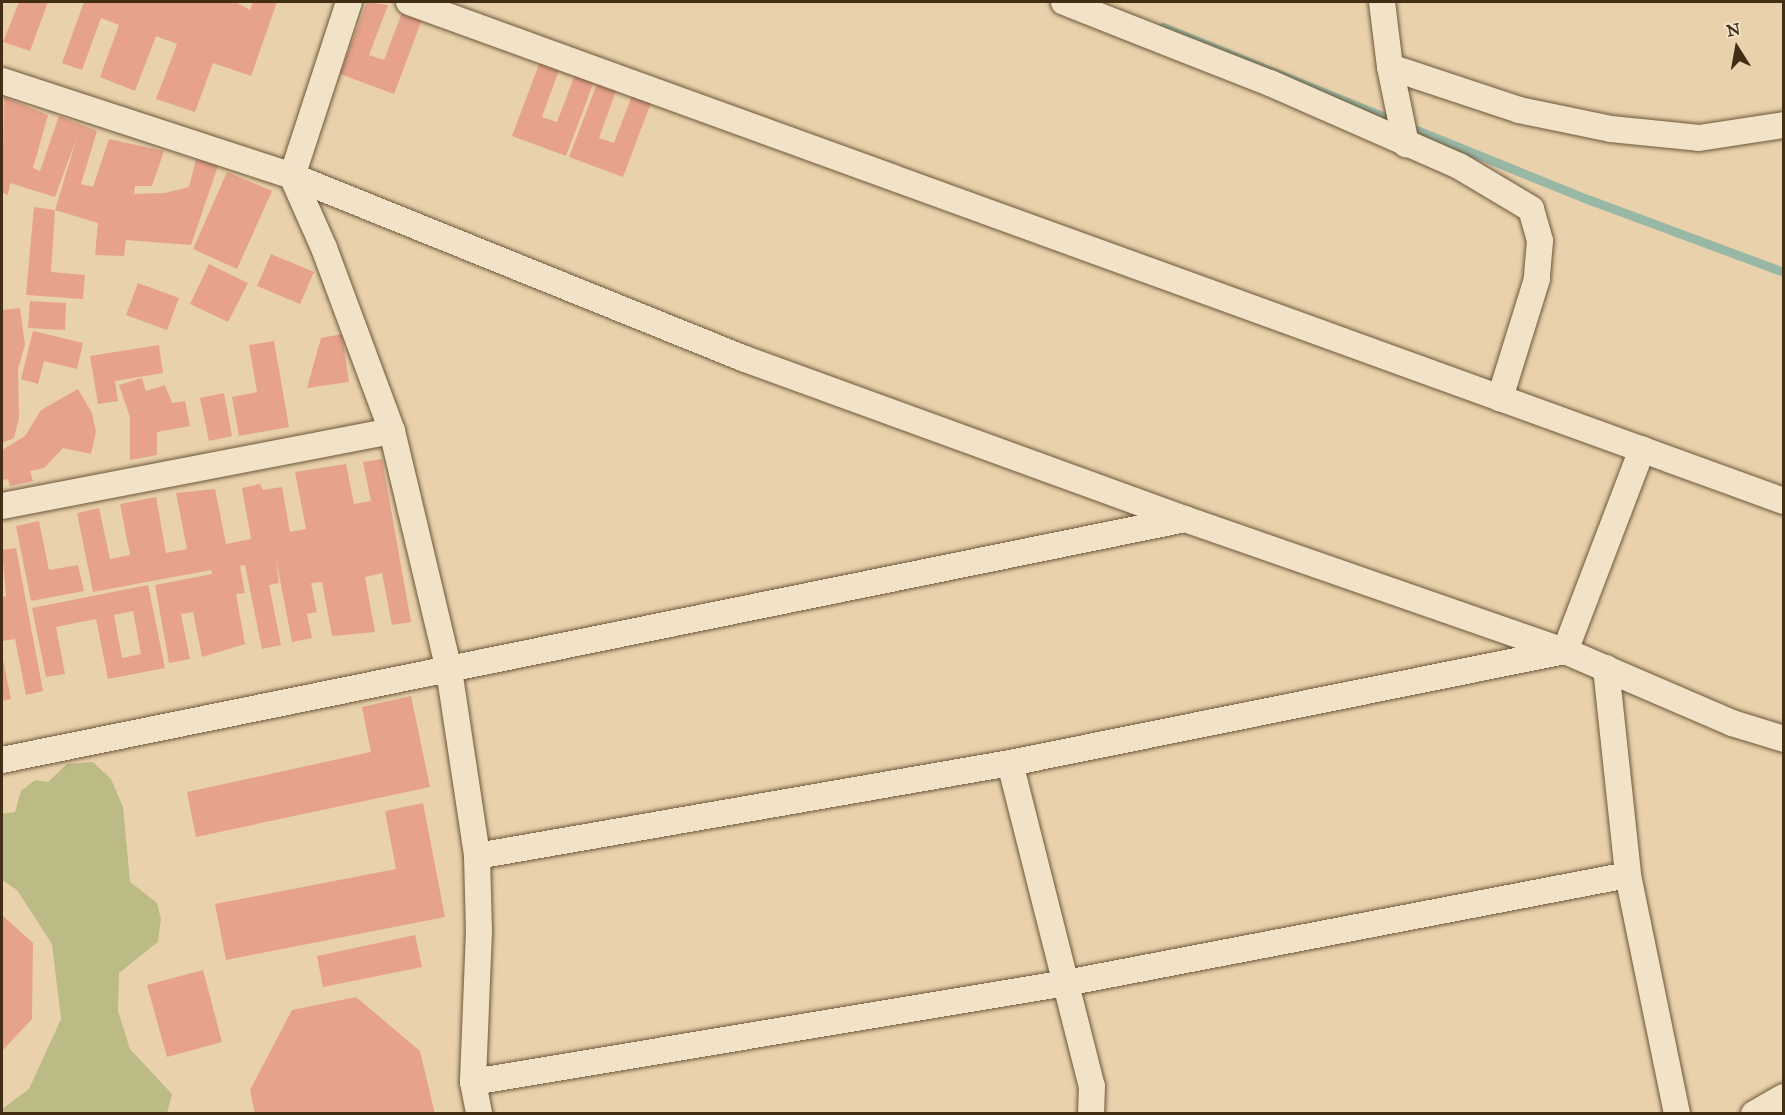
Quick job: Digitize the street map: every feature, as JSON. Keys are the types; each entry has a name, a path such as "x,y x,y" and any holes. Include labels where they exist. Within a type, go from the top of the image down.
{"street":[{"path":"349,2 292,176 324,248 392,431 449,670 477,856 479,931 473,1082 479,1113"},
{"path":"409,2 1784,501"},
{"path":"1064,2 1270,83 1405,140 1459,166 1531,209 1540,241 1537,279 1500,398"},
{"path":"1382,2 1390,67 1405,140"},
{"path":"1390,67 1519,110 1611,129 1698,138 1784,125"},
{"path":"2,81 292,176 745,359 1185,519 1565,651 1732,723 1784,739"},
{"path":"2,506 392,431"},
{"path":"1565,651 1641,449"},
{"path":"2,760 1185,519"},
{"path":"477,856 1010,763 1565,651"},
{"path":"1606,668 1628,875 1677,1113"},
{"path":"1010,763 1092,1086 1091,1113"},
{"path":"473,1082 1066,984 1628,875"},
{"path":"1754,1113 1784,1097"}],"shaded area":[{"path":"93,762 111,779 123,807 130,882 157,903 161,919 158,942 119,973 118,1011 130,1049 172,1094 167,1113 2,1113 2,1109 29,1089 61,1019 52,944 17,890 2,880 2,814 15,812 21,791 35,780 48,782 67,764"}],"building":[{"path":"19,2 48,2 30,51 3,42"},
{"path":"84,2 236,2 250,10 253,2 277,2 251,76 213,63 195,112 156,99 177,44 156,36 135,91 100,77 119,25 101,18 82,70 62,63"},
{"path":"367,2 388,5 369,55 384,60 403,10 423,17 394,94 340,74"},
{"path":"541,59 560,67 542,117 557,122 576,72 595,79 566,156 512,136"},
{"path":"598,81 617,88 599,138 614,143 633,93 652,100 623,177 569,157"},
{"path":"4,97 48,115 33,168 40,171 59,116 97,131 81,184 93,187 109,139 164,151 152,186 135,186 134,194 165,193 189,187 196,159 218,166 191,245 126,240 124,256 95,255 98,223 55,210 77,137 55,197 10,183 8,195 2,193"},
{"path":"227,172 272,191 237,269 193,249"},
{"path":"34,207 55,210 51,272 85,275 83,299 26,295"},
{"path":"271,254 314,272 300,304 257,286"},
{"path":"209,264 248,283 228,322 190,304"},
{"path":"138,283 179,298 167,330 126,315"},
{"path":"30,301 66,303 65,330 28,328"},
{"path":"20,308 25,344 18,369 19,418 14,438 2,443 2,310"},
{"path":"33,331 83,343 77,369 44,361 38,384 21,379"},
{"path":"342,334 349,382 307,388 321,338"},
{"path":"274,341 289,427 239,436 232,397 257,392 249,345"},
{"path":"159,345 163,373 115,381 118,401 98,404 90,356"},
{"path":"142,378 146,391 165,385 172,403 185,401 190,426 157,432 157,455 130,460 130,417 119,385"},
{"path":"78,389 92,413 96,432 91,454 63,448 44,468 30,471 33,481 10,486 8,479 2,480 2,450 25,436 41,410"},
{"path":"224,393 232,436 209,441 200,398"},
{"path":"382,459 411,622 392,625 382,573 365,577 375,632 332,636 322,582 311,583 317,612 307,614 312,638 292,642 276,559 279,583 269,585 281,645 262,649 245,565 240,566 245,593 236,594 245,644 202,657 193,612 181,614 190,659 169,663 155,585 212,574 211,570 93,592 77,513 99,508 110,559 130,555 120,504 156,497 166,553 187,549 176,493 215,489 226,544 251,539 242,488 260,484 263,490 282,487 290,532 306,529 295,472 346,464 354,504 371,501 363,462"},
{"path":"39,521 49,570 78,565 84,591 31,601 16,526"},
{"path":"16,548 43,691 26,695 15,639 2,641 2,597 6,596 2,550"},
{"path":"148,585 165,668 108,679 96,619 56,627 65,674 46,677 32,608","holes":["133,611 141,654 122,658 114,615"]},
{"path":"2,655 11,699 2,701"},
{"path":"411,696 430,787 196,837 187,792 371,752 362,707"},
{"path":"423,803 445,917 226,960 215,904 396,869 385,811"},
{"path":"2,915 33,943 32,1019 2,1051"},
{"path":"415,935 422,967 323,987 317,956"},
{"path":"203,970 222,1042 167,1057 147,985"},
{"path":"356,997 420,1051 435,1114 255,1114 250,1090 292,1010"}],"waterway":[{"path":"1163,27 1590,200 1784,272"}]}
